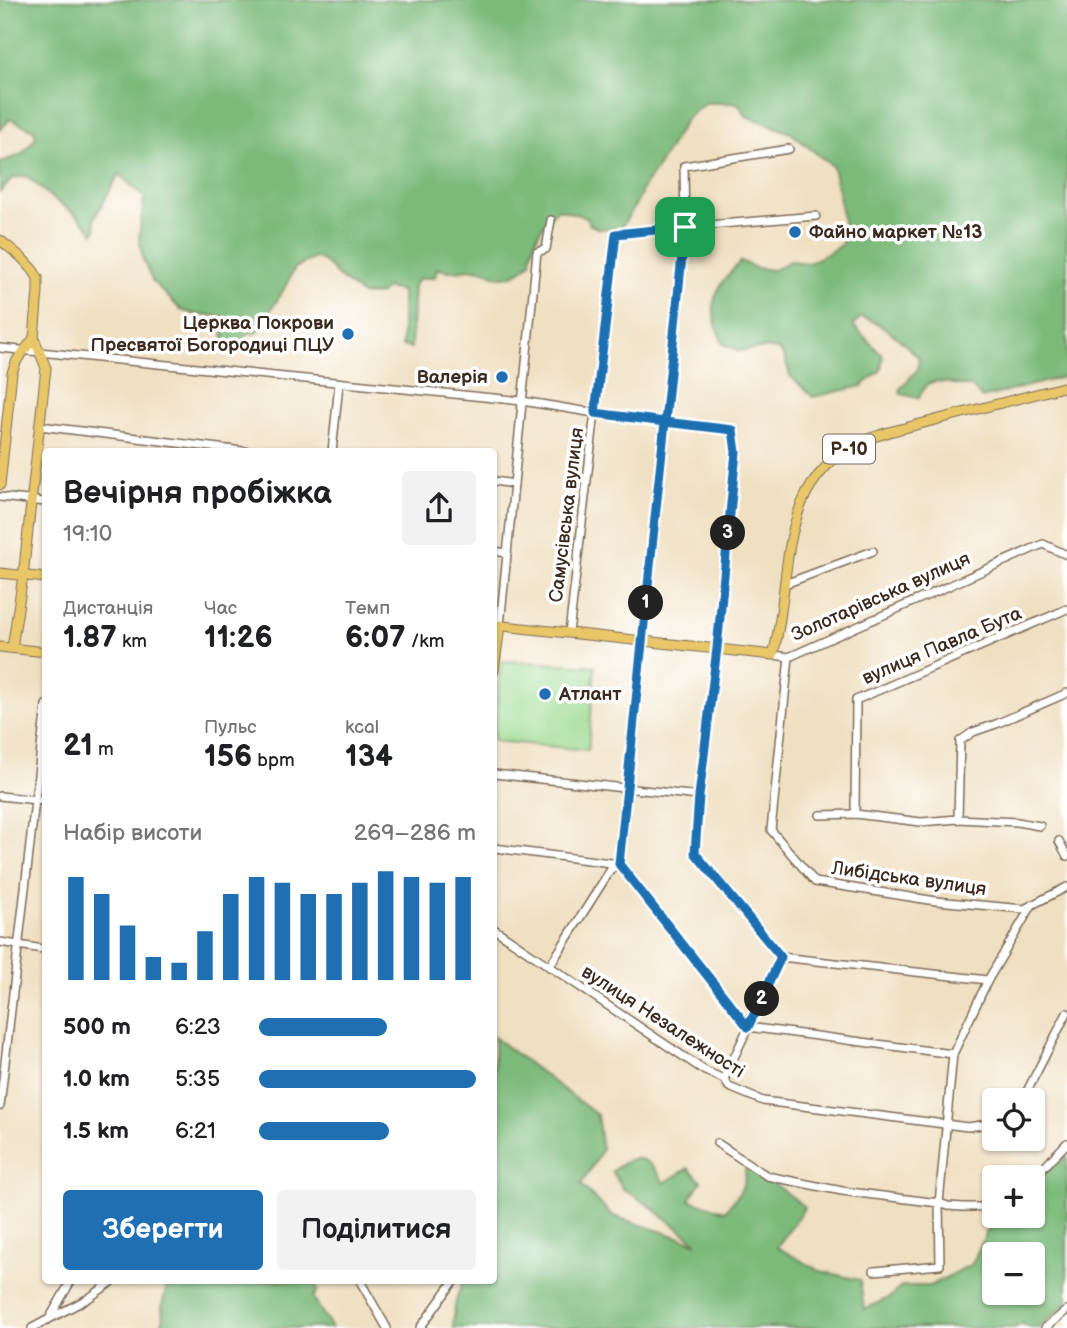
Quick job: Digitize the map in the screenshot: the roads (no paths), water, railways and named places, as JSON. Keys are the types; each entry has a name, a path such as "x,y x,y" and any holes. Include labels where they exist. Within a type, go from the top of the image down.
{"main road":[{"path":"0,240 21,257 38,278 34,338 46,368 23,576 12,648"},
{"path":"0,485 4,423 12,373 17,360 34,338"},
{"name":"Р-10","path":"773,655 780,626 789,544 801,503 823,470 845,451 864,440 1067,386"},
{"path":"0,573 42,578"},
{"name":"Золотарівська вулиця","path":"497,625 773,655"},
{"path":"0,647 42,652"}],"street":[{"path":"789,149 684,166 685,227 619,864 748,1027 953,1055"},
{"path":"685,227 816,216"},
{"path":"497,625 507,553 537,252 546,249 551,220"},
{"name":"Самусівська вулиця","path":"569,633 616,234 685,227"},
{"path":"0,348 522,401 733,430 736,452 695,853 781,957 988,980"},
{"path":"332,448 339,384"},
{"path":"40,426 219,448"},
{"path":"497,481 513,484"},
{"path":"0,497 42,502"},
{"name":"Золотарівська вулиця","path":"773,655 789,657 1043,544 1067,555"},
{"path":"497,551 507,553"},
{"path":"785,584 873,551"},
{"name":"вулиця Павла Бута","path":"855,814 856,700 1067,609"},
{"name":"Либідська вулиця","path":"789,657 771,830 815,882 936,901 1024,909 1067,887"},
{"path":"958,819 960,741 973,732 1067,693"},
{"path":"0,1106 42,742"},
{"path":"497,774 699,796"},
{"path":"0,796 42,801"},
{"path":"820,815 855,814 921,822 958,819 1040,826"},
{"path":"1059,841 1067,856"},
{"path":"497,848 619,864"},
{"path":"549,967 611,869 619,864"},
{"path":"874,1271 940,1265 939,1203 953,1055 988,980 1032,905"},
{"name":"вулиця Незалежності","path":"497,931 705,1071 724,1079 729,1087 763,1101 945,1125 982,1125"},
{"path":"0,942 42,949"},
{"path":"724,1079 781,957"},
{"path":"1030,1088 1067,1013"},
{"path":"0,1018 10,1019"},
{"path":"716,1143 767,1175 842,1191 948,1206 982,1207"},
{"path":"1045,1166 1067,1143"},
{"path":"48,1320 69,1284"},
{"path":"32,1328 89,1298 109,1284"},
{"path":"362,1284 387,1328"},
{"path":"420,1328 451,1284"},
{"path":"1045,1328 1067,1310"}],"place":[{"name":"Файно маркет №13","path":"795,232"},
{"name":"Церква Покрови Пресвятої Богородиці ПЦУ","path":"348,334"},
{"name":"Валерія","path":"502,377"},
{"name":"Атлант","path":"545,694"}]}
